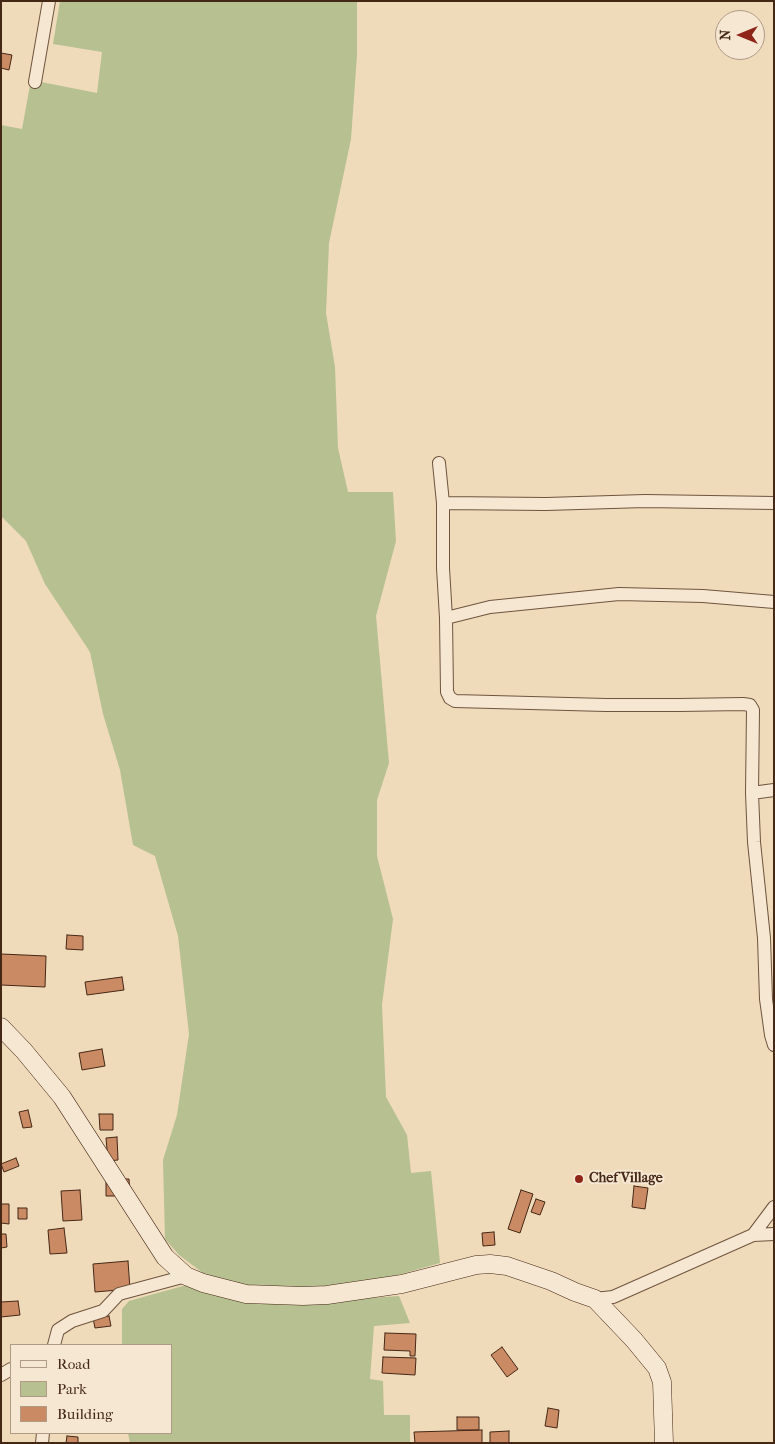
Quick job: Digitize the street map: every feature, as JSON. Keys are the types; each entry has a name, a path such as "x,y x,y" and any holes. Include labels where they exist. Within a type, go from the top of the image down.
{"street":[{"path":"35,82 49,1"},
{"path":"439,463 443,503 442,568 446,618 448,692 450,698 455,700 606,704 743,704 750,705 753,710 752,793 754,842 769,937 766,999 774,1045"},
{"path":"443,503 546,504 645,501 774,503"},
{"path":"446,618 490,607 619,594 703,596 774,602"},
{"path":"752,793 774,790"},
{"path":"1,1027 24,1051 62,1097 165,1256 186,1276 203,1283 246,1294 304,1296 327,1295 402,1284 476,1265 507,1266 534,1274 595,1299 634,1340 657,1368 662,1382 664,1443"},
{"path":"753,1235 774,1208"},
{"path":"595,1299 612,1297 753,1235 774,1234"},
{"path":"54,1344 58,1330 72,1321 103,1311 119,1294 186,1276"}],"green space":[{"path":"60,1 357,1 357,55 351,139 329,243 326,313 335,367 338,448 348,492 393,492 396,541 376,616 389,763 377,800 377,856 393,919 382,1005 386,1097 407,1135 411,1173 431,1171 440,1263 398,1275 363,1282 307,1289 252,1287 217,1280 203,1273 179,1255 165,1239 163,1160 177,1115 189,1034 178,936 155,856 133,845 120,770 103,714 90,652 45,584 26,541 1,516 1,125 22,129 31,80 97,93 102,52 53,44"},
{"path":"190,1284 295,1303 399,1296 410,1323 374,1326 370,1379 383,1381 384,1415 410,1415 410,1443 130,1443 128,1434 172,1434 172,1344 122,1344 122,1309 129,1301"}],"building":[{"path":"1,53 12,55 9,70 1,68"},
{"path":"67,935 83,936 83,950 66,949"},
{"path":"1,954 46,956 45,987 1,985"},
{"path":"122,977 124,990 87,995 85,982"},
{"path":"102,1049 105,1066 82,1070 79,1053"},
{"path":"28,1110 32,1127 23,1128 19,1112"},
{"path":"99,1114 113,1114 113,1130 100,1130"},
{"path":"117,1137 118,1160 108,1161 106,1138"},
{"path":"16,1158 19,1166 4,1172 1,1164"},
{"path":"106,1179 129,1179 130,1196 106,1196"},
{"path":"634,1186 648,1188 645,1209 632,1207"},
{"path":"80,1190 82,1220 63,1221 61,1191"},
{"path":"521,1190 533,1194 520,1233 508,1229"},
{"path":"536,1199 545,1202 540,1215 531,1212"},
{"path":"1,1204 9,1204 9,1224 1,1223"},
{"path":"18,1208 27,1208 27,1219 18,1219"},
{"path":"64,1228 67,1253 50,1254 48,1230"},
{"path":"494,1232 495,1245 483,1246 482,1233"},
{"path":"1,1234 6,1234 7,1247 1,1248"},
{"path":"128,1261 130,1289 95,1292 93,1264"},
{"path":"18,1301 20,1315 1,1317 1,1302"},
{"path":"109,1316 111,1326 95,1328 93,1318"},
{"path":"385,1333 416,1334 415,1356 410,1356 410,1351 384,1350"},
{"path":"502,1347 518,1369 507,1377 491,1355"},
{"path":"383,1357 416,1358 415,1375 382,1373"},
{"path":"548,1408 559,1410 557,1428 545,1426"},
{"path":"457,1417 479,1417 479,1430 457,1430"},
{"path":"482,1430 482,1443 415,1443 414,1432"},
{"path":"509,1431 509,1443 490,1443 490,1432"},
{"path":"67,1436 78,1437 78,1443 66,1443"}],"place":[{"name":"Chef Village","path":"579,1179"}]}
